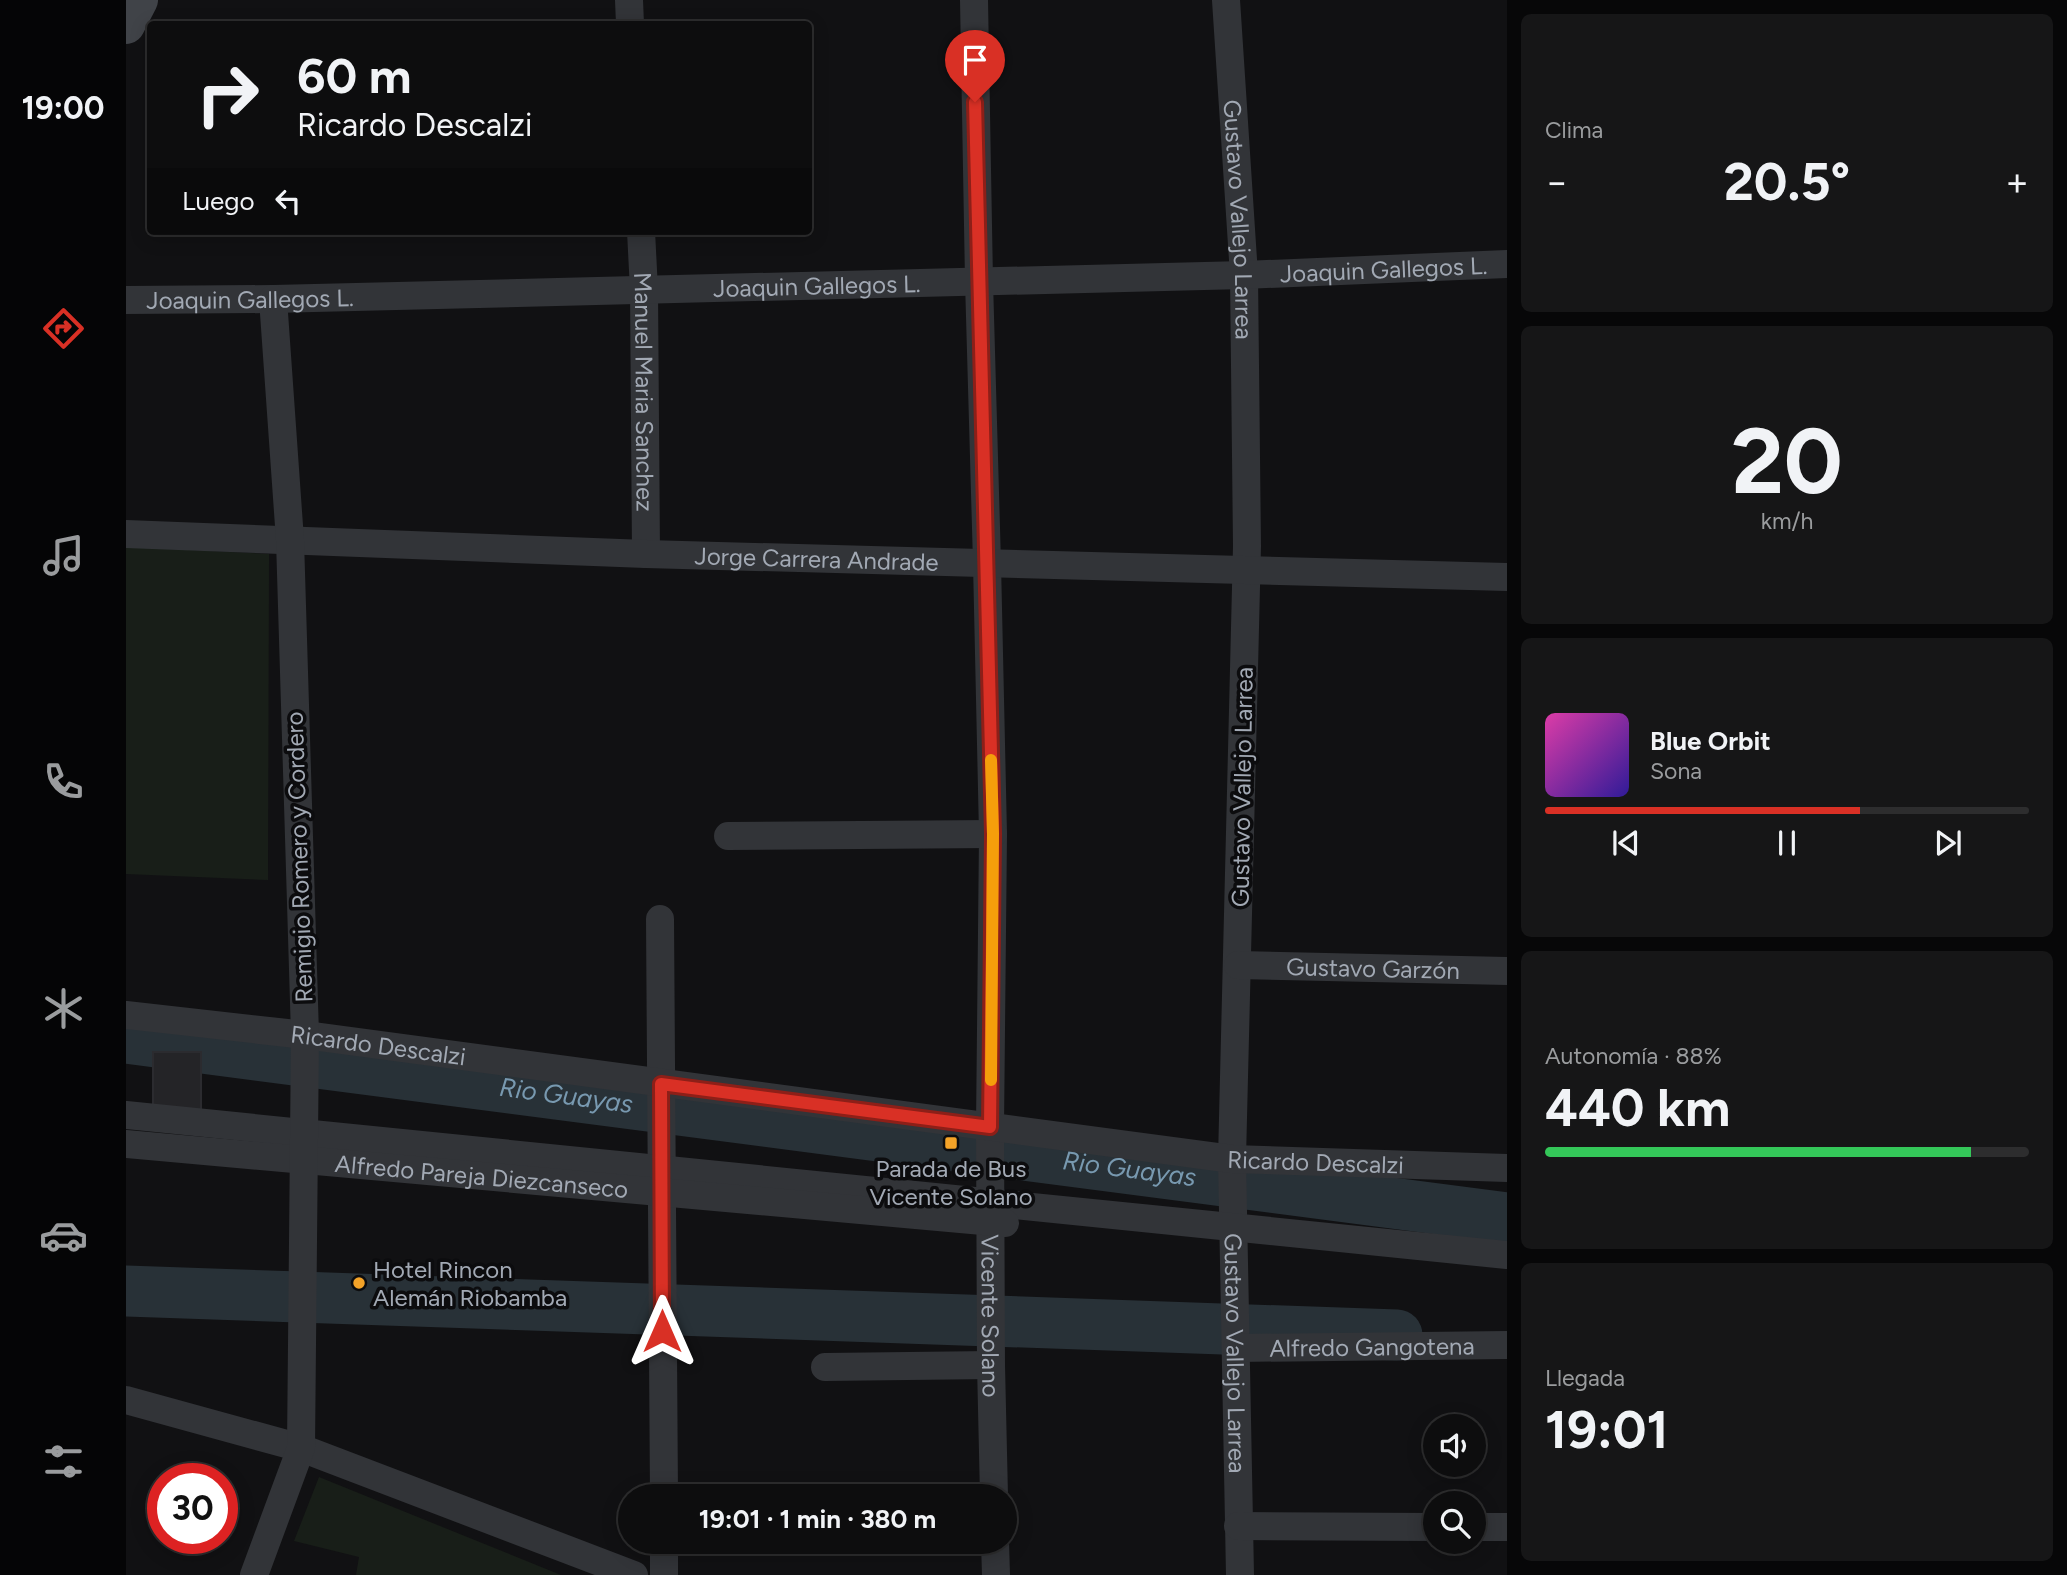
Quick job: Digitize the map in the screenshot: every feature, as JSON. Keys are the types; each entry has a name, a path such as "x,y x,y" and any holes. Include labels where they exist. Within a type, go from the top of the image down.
{"main road":[{"path":"126,25 139,0"}],"street":[{"path":"629,0 630,21"},
{"name":"Vicente Solano","path":"974,0 993,834 990,1127 994,1484"},
{"name":"Gustavo Vallejo Larrea","path":"1226,0 1244,275 1247,569 1232,1159 1240,1575"},
{"name":"Manuel Maria Sanchez","path":"641,235 646,554"},
{"name":"Joaquin Gallegos L.","path":"126,300 272,299 1244,275 1507,264"},
{"name":"Remigio Romero y Cordero","path":"254,1575 301,1448 305,1035 290,540 272,299"},
{"name":"Jorge Carrera Andrade","path":"126,534 646,554 1507,577"},
{"path":"728,836 993,834"},
{"path":"660,919 664,1484"},
{"name":"Gustavo Garzón","path":"1238,965 1507,971"},
{"name":"Ricardo Descalzi","path":"126,1015 305,1035 1232,1159 1507,1168"},
{"path":"126,1115 1507,1255"},
{"name":"Alfredo Pareja Diezcanseco","path":"126,1144 1507,1269"},
{"name":"Alfredo Gangotena","path":"1237,1348 1507,1345"},
{"path":"825,1367 991,1365"},
{"path":"126,1400 301,1448 634,1575"},
{"path":"1238,1526 1423,1527"},
{"path":"1486,1527 1507,1527"},
{"path":"664,1554 664,1575"},
{"path":"995,1554 996,1575"}],"shaded area":[{"path":"126,547 269,554 268,880 126,874"},
{"path":"319,1477 561,1575 356,1575 359,1557 294,1541"}],"building":[{"path":"153,1052 201,1052 201,1112 153,1112"}],"waterway":[{"name":"Rio Guayas","path":"126,1038 1507,1218"},
{"name":"Rio Guayas","path":"126,1291 1397,1335"}],"slow traffic":[{"path":"991,760 991,1080"}],"place":[{"name":"Parada de Bus Vicente Solano","path":"951,1143"},
{"name":"Hotel Rincon Alemán Riobamba","path":"359,1283"}],"route":[{"path":"662,1331 661,1084 990,1127 993,834 975,102"}]}
